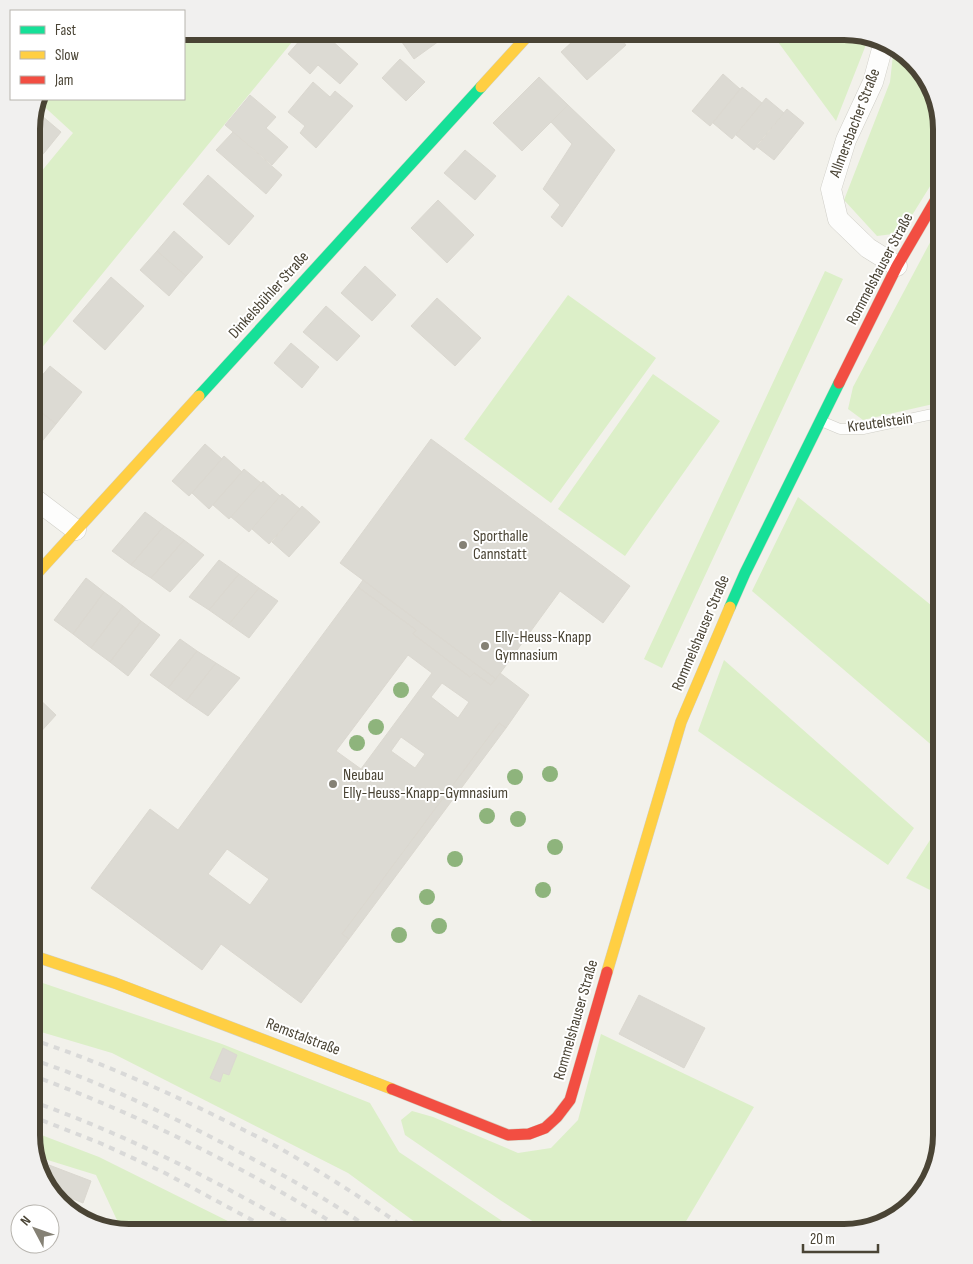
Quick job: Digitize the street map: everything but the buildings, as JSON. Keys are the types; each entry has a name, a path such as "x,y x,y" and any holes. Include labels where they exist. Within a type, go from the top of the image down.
{"street":[{"name":"Dinkelsbühler Straße","path":"40,570 518,40"},
{"name":"Allmersbacher Straße","path":"882,49 873,82 846,140 831,188 838,219 868,248 896,266"},
{"name":"Rommelshauser Straße","path":"558,1117 570,1100 681,722 745,573 896,266 933,205"},
{"path":"40,503 76,530"},
{"name":"Remstalstraße","path":"40,958 124,986 508,1135 526,1136 542,1131 558,1117"}],"lane":[{"name":"Kreutelstein","path":"820,421 840,429 863,428 933,414"}],"green space":[{"path":"185,40 294,40 40,350 40,173 73,133 43,106 45,100 185,100"},
{"path":"777,40 850,40 866,43 836,121"},
{"path":"893,55 911,70 924,90 932,118 933,181 901,233 877,236 844,200 890,82"},
{"path":"933,237 933,404 863,420 848,409 853,387"},
{"path":"825,271 843,279 662,668 644,659"},
{"path":"568,295 656,358 551,503 464,439"},
{"path":"653,374 720,421 625,556 558,509"},
{"path":"798,497 933,607 933,746 752,591"},
{"path":"724,660 914,828 888,865 698,731"},
{"path":"933,835 933,892 906,878"},
{"path":"40,982 222,1044 370,1103 399,1152 507,1224 418,1224 348,1173 112,1053 40,1032"},
{"path":"601,1034 754,1107 684,1224 537,1224 405,1135 401,1120 412,1111 433,1117 518,1153 551,1148 578,1120"},
{"path":"40,1134 99,1157 234,1224 118,1223 96,1175 44,1159"}],"railway":[{"path":"40,1042 82,1057 157,1088 269,1142 348,1190 399,1224"},
{"path":"40,1062 125,1096 215,1139 318,1195 363,1224"},
{"path":"40,1078 114,1108 194,1145 272,1187 334,1224"},
{"path":"40,1104 67,1114 172,1160 290,1224"},
{"path":"40,1120 100,1143 163,1172 259,1224"}],"traffic: fast":[{"path":"199,396 481,87"},
{"path":"730,607 839,383"}],"traffic: slow":[{"path":"481,87 524,40"},
{"path":"40,570 199,396"},
{"path":"607,972 681,722 730,607"},
{"path":"40,958 115,983 392,1089"}],"traffic: jam":[{"path":"839,383 897,266 933,204"},
{"path":"392,1089 508,1135 529,1134 545,1128 557,1117 570,1100 607,972"}],"place":[{"name":"Sporthalle Cannstatt","path":"463,545"},
{"name":"Elly-Heuss-Knapp Gymnasium","path":"485,646"},
{"name":"Neubau Elly-Heuss-Knapp-Gymnasium","path":"333,784"}]}
